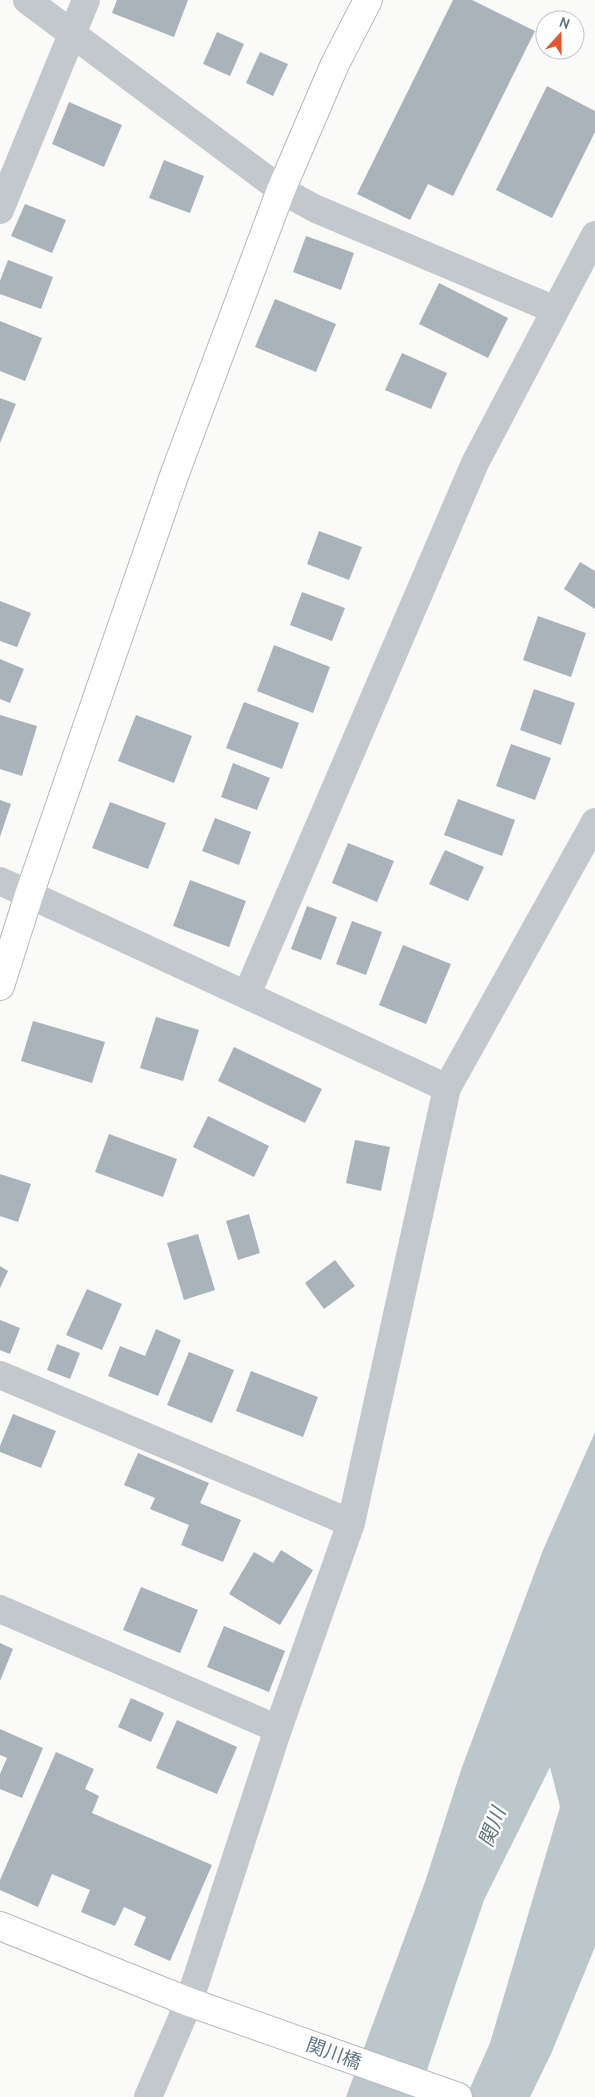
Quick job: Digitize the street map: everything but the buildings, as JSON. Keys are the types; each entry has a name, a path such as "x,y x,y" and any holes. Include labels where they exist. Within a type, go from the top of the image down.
{"street":[{"path":"27,0 281,190 316,209 555,310"},
{"path":"0,210 86,0"},
{"path":"0,986 29,895 175,473 281,190 336,64 368,0"},
{"path":"247,994 475,463 595,235"},
{"path":"148,2097 199,2005 278,1729 351,1522 447,1088 595,822"},
{"path":"0,882 247,994 447,1088"},
{"path":"0,1375 351,1522"},
{"path":"0,1609 278,1729"},
{"name":"関川橋","path":"0,1926 199,2005 458,2097"}],"water":[{"name":"関川","path":"595,1432 595,1947 551,2054 530,2097 466,2097 490,2043 560,1807 550,1767 484,1900 418,2097 346,2097 425,1882 461,1770 543,1550"}]}
